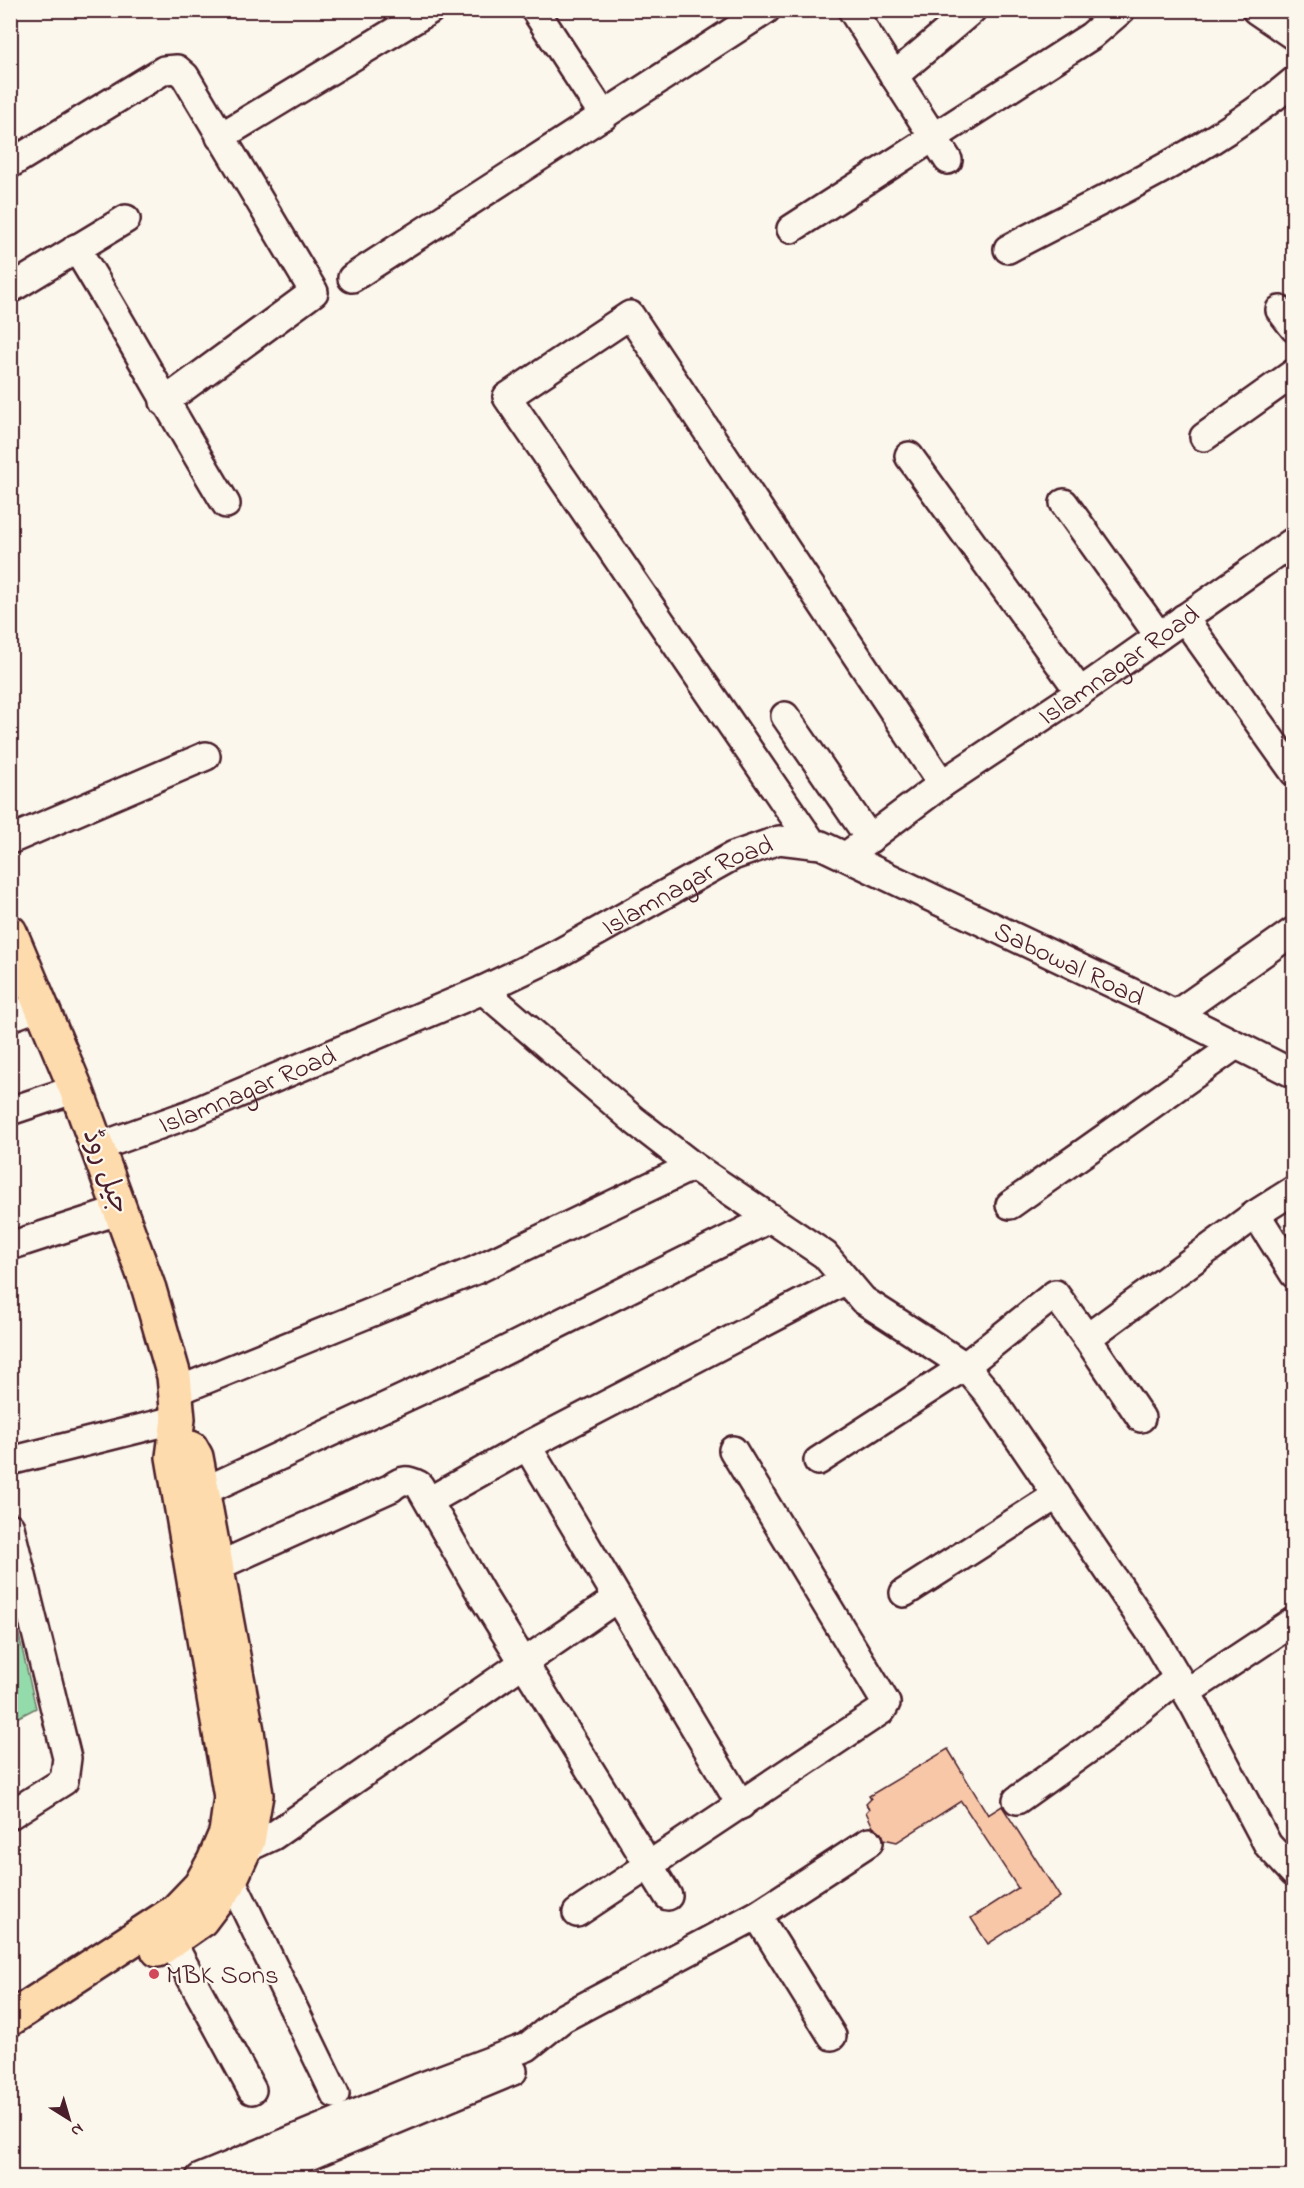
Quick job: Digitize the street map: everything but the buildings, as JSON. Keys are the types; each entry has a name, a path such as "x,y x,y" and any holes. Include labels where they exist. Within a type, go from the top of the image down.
{"main road":[{"name":"جیل روڈ","path":"10,932 43,1005 76,1089 149,1288 174,1376 176,1405"},
{"path":"10,2042 201,1920 231,1865 256,1795 248,1731 196,1457 176,1405"},
{"path":"176,1405 173,1456 231,1797 226,1833 231,1865"},
{"path":"10,2019 176,1911 200,1886 231,1865"}],"street":[{"path":"220,137 430,10"},
{"path":"535,10 604,116"},
{"path":"352,278 766,10"},
{"path":"852,10 941,149"},
{"path":"894,76 972,10"},
{"path":"791,229 941,149 1091,36 1121,10"},
{"path":"1256,10 1293,36"},
{"path":"10,164 164,70 177,69 185,76 314,292 164,402"},
{"path":"1008,249 1206,143 1275,97 1293,81"},
{"path":"12,288 126,219"},
{"path":"76,248 128,333 164,402 226,504"},
{"path":"813,844 507,397 630,315 942,784"},
{"path":"1204,436 1293,373"},
{"path":"909,456 1080,692"},
{"path":"1064,503 1159,636"},
{"name":"Islamnagar Road","path":"98,1147 190,1114 483,990 554,956 733,856 779,840 813,844 846,856 942,784 1292,546"},
{"path":"1184,618 1293,772"},
{"path":"785,716 870,839"},
{"path":"10,840 206,756"},
{"name":"Sabowal Road","path":"846,856 1176,1014 1293,1074"},
{"path":"1176,1014 1293,931"},
{"path":"483,990 635,1121 693,1166 825,1255 863,1300 965,1366 987,1392 1155,1639 1268,1845 1293,1873"},
{"path":"10,1017 43,1005"},
{"path":"1010,1205 1236,1045"},
{"path":"10,1111 76,1089"},
{"path":"10,1461 176,1405 476,1270 693,1166"},
{"path":"1087,1338 1256,1214 1293,1190"},
{"path":"10,1246 121,1210"},
{"path":"1256,1214 1293,1274"},
{"path":"202,1492 490,1358 771,1218"},
{"path":"429,1501 527,1446 846,1280"},
{"path":"818,1461 965,1366 1055,1294 1141,1418"},
{"path":"527,1446 741,1804"},
{"path":"577,1912 650,1866 882,1710 886,1703 733,1450"},
{"path":"216,1568 391,1488 400,1481 408,1480 419,1485 524,1663 668,1896"},
{"path":"904,1593 1057,1495"},
{"path":"10,1527 67,1758 64,1781 10,1815"},
{"path":"335,2094 231,1865 617,1598"},
{"path":"1017,1800 1182,1685 1293,1621"},
{"path":"200,2178 418,2088 527,2046 563,2018 757,1915 869,1842"},
{"path":"757,1915 832,2036"},
{"path":"171,1941 252,2090"},
{"path":"256,2178 534,2062 527,2046"}],"green space":[{"path":"10,1598 36,1708 11,1721 10,1721"}],"place":[{"name":"MBK Sons","path":"154,1974"}]}
